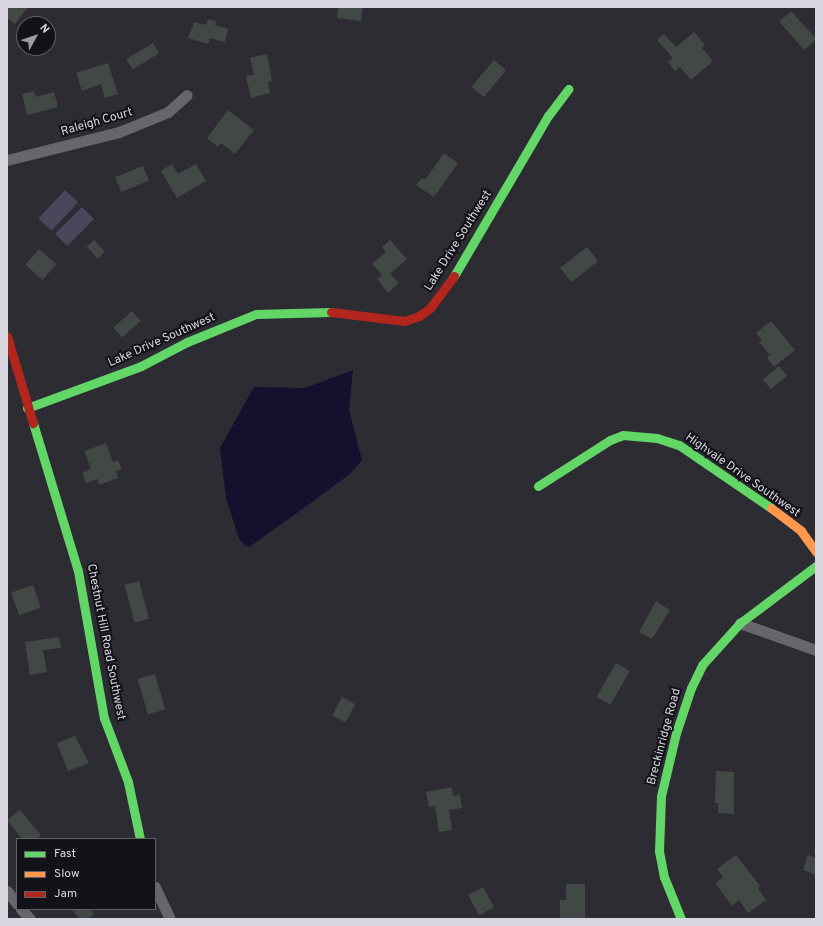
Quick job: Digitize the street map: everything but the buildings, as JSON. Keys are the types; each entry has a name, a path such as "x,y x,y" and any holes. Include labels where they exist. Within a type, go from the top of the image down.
{"street":[{"name":"Lake Drive Southwest","path":"27,408 141,366 187,342 256,314 293,310 325,311 404,321 419,316 430,308 447,286 548,116 568,89"},
{"name":"Raleigh Court","path":"7,160 119,132 168,112 187,95"},
{"name":"Chestnut Hill Road Southwest","path":"7,336 27,408 78,571 104,718 128,782 140,838"},
{"name":"Highvale Drive Southwest","path":"538,486 610,440 623,435 657,438 679,445 760,500 801,531 816,552"},
{"name":"Breckinridge Road","path":"681,919 664,878 658,851 661,796 676,733 691,688 702,665 740,623 816,566"},
{"path":"740,623 816,650"},
{"path":"156,889 170,919"},
{"path":"7,892 16,903"},
{"path":"23,910 30,919"}],"shaded area":[{"path":"65,190 78,202 52,231 38,219"},
{"path":"82,207 94,219 67,246 55,234"},
{"path":"353,370 349,410 362,460 351,473 308,505 249,547 245,545 239,539 226,498 220,448 254,387 305,388"}],"traffic: fast":[{"path":"454,276 548,116 568,89"},
{"path":"27,408 141,366 187,342 256,314 331,312"},
{"path":"33,423 78,571 104,718 128,782 140,838"},
{"path":"538,486 610,440 623,435 657,438 679,445 771,508"},
{"path":"681,919 664,877 659,851 661,796 676,733 691,688 702,665 740,623 816,566"}],"traffic: slow":[{"path":"771,508 801,531 816,552"}],"traffic: jam":[{"path":"331,312 404,321 419,316 430,308 454,276"},
{"path":"7,336 33,423"}]}
